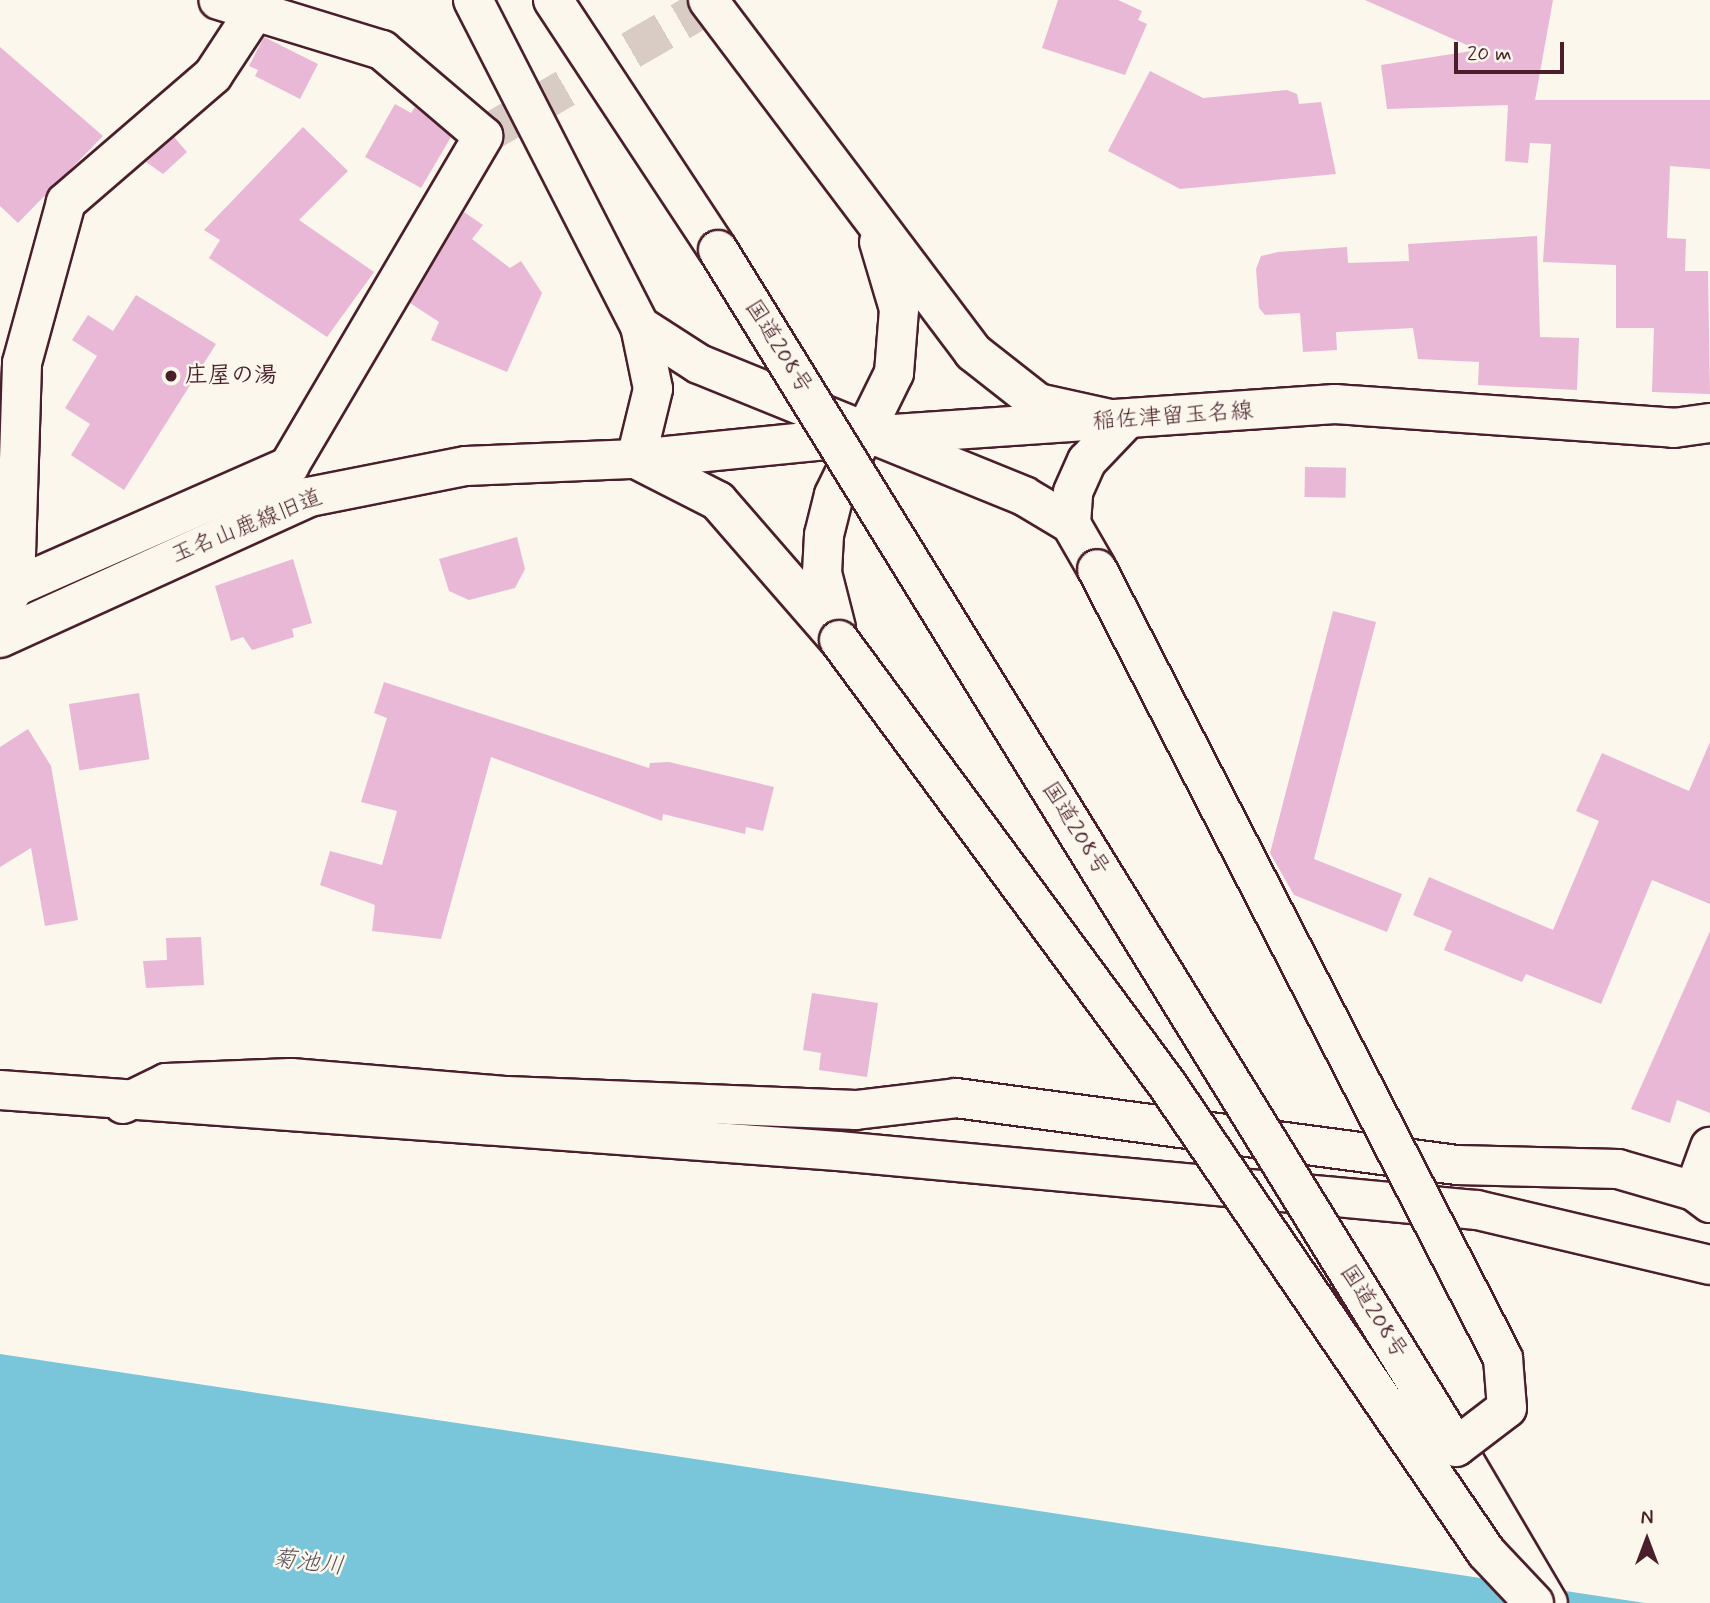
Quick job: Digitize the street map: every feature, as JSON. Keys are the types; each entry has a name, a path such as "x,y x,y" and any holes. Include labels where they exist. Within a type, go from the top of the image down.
{"main road":[{"path":"218,0 255,11 382,50 483,136 289,466 7,599 22,363 66,202 213,75 255,11"},
{"path":"473,0 640,326 653,389 636,459 718,501 839,640 1166,1083 1486,1552 1534,1603"},
{"name":"国道208号","path":"553,0 718,250 1456,1447 1548,1603"},
{"name":"国道208号","path":"563,0 595,61"},
{"path":"708,0 973,352 1038,403 1124,422"},
{"path":"839,640 822,573 824,535 834,495 894,373 899,309 872,216"},
{"path":"640,326 699,364 865,436 1013,492 1071,524 1097,569 1503,1359 1510,1386 1507,1408 1456,1447"},
{"name":"稲佐津留玉名線","path":"636,459 865,436 1124,422 1335,404 1674,428 1710,423"},
{"path":"1071,524 1073,492 1087,461 1124,422"},
{"name":"玉名山鹿線旧道","path":"0,638 309,497 466,466 636,459"},
{"path":"123,1104 166,1083 291,1078 508,1096 856,1110 956,1098 1457,1165 1618,1169 1702,1197 1710,1147"},
{"path":"0,1090 123,1104 838,1151 1450,1207 1710,1265"}],"water":[{"name":"菊池川","path":"0,1354 986,1503 1645,1603 0,1603"}],"building":[{"path":"1058,0 1118,0 1142,11 1138,20 1147,24 1125,75 1042,48"},
{"path":"1365,0 1553,0 1535,100 1710,100 1710,169 1670,166 1667,238 1686,239 1685,271 1708,271 1710,394 1652,392 1654,328 1616,328 1616,265 1543,262 1551,144 1530,143 1528,163 1505,161 1508,105 1387,109 1381,65 1478,50"},
{"path":"264,37 318,64 300,99 255,76 258,70 249,66"},
{"path":"0,47 103,136 18,223 0,206"},
{"path":"1150,71 1203,98 1287,90 1297,94 1299,104 1321,102 1336,174 1180,189 1108,151"},
{"path":"395,104 411,113 415,107 451,137 421,188 365,157"},
{"path":"303,127 348,171 299,220 374,272 327,337 209,258 220,240 204,230"},
{"path":"174,137 187,152 163,174 146,162"},
{"path":"464,212 483,225 472,239 510,268 521,261 542,293 507,372 431,340 439,322 410,303"},
{"path":"1537,236 1540,337 1579,338 1577,390 1478,385 1479,362 1418,359 1413,328 1336,332 1337,350 1303,352 1300,313 1265,315 1259,308 1256,269 1261,256 1278,252 1347,247 1348,263 1409,261 1408,244"},
{"name":"庄屋の湯","path":"136,295 216,344 124,490 71,455 90,424 65,408 97,356 72,340 88,315 113,331"},
{"path":"1305,467 1346,468 1345,498 1304,497"},
{"path":"517,537 525,569 515,588 469,600 449,591 439,559"},
{"path":"293,559 312,623 292,629 294,637 252,650 243,637 231,641 215,586"},
{"path":"1333,611 1376,622 1314,859 1402,894 1387,932 1294,895 1270,853"},
{"path":"384,682 649,768 650,763 669,762 774,787 763,831 746,827 745,834 663,814 662,821 491,757 441,939 372,931 375,905 320,885 330,851 382,865 397,811 361,802 387,718 374,713"},
{"path":"139,693 149,759 79,770 69,704"},
{"path":"28,729 51,766 78,920 45,926 31,848 0,867 0,747"},
{"path":"1710,742 1710,904 1652,880 1601,1004 1526,974 1522,982 1444,950 1452,931 1413,915 1429,877 1553,930 1599,821 1576,811 1602,753 1689,791"},
{"path":"1710,931 1710,1113 1677,1100 1670,1123 1631,1109"},
{"path":"201,937 204,985 146,988 143,961 167,960 166,938"},
{"path":"812,993 878,1003 867,1077 819,1070 821,1053 803,1050"}],"tunnel":[{"path":"483,136 718,0"}],"place":[{"name":"庄屋の湯","path":"171,376"}]}
